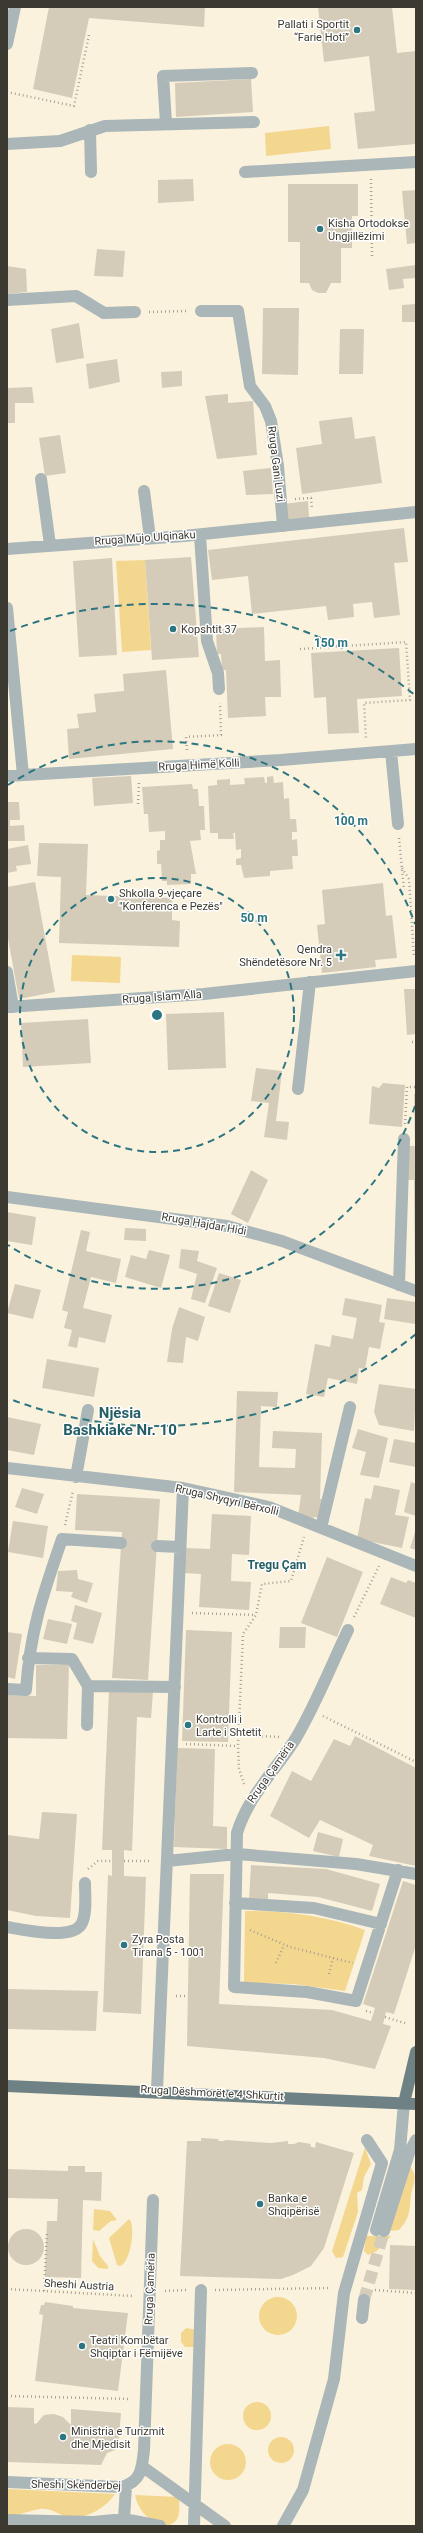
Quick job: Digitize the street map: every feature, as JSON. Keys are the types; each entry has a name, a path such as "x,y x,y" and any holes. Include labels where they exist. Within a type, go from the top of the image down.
{"main road":[{"path":"410,2103 416,2052"},
{"name":"Rruga Dëshmorët e 4 Shkurtit","path":"7,2086 157,2090 410,2103"}],"street":[{"path":"7,44 15,7"},
{"path":"166,123 163,76 252,73"},
{"path":"7,144 60,141 105,126 166,123 254,122"},
{"path":"90,130 91,172"},
{"path":"245,172 371,166 416,162"},
{"path":"7,300 76,296 104,313 135,312"},
{"name":"Rruga Gani Luzi","path":"201,311 238,312 250,386 265,406 271,421 283,526"},
{"path":"41,479 50,545"},
{"path":"144,491 150,538"},
{"path":"283,526 416,512"},
{"name":"Rruga Mujo Ulqinaku","path":"7,548 200,535 283,526"},
{"path":"200,535 207,641 218,674 219,689"},
{"path":"7,608 24,775"},
{"name":"Rruga Himë Kolli","path":"7,776 391,752 416,749"},
{"path":"391,752 398,824"},
{"name":"Rruga Islam Alla","path":"7,972 10,1007 204,994 414,971"},
{"path":"298,1089 310,982"},
{"path":"399,1285 404,1138"},
{"name":"Rruga Hajdar Hidi","path":"7,1197 227,1226 282,1241 416,1291"},
{"path":"321,1528 350,1407"},
{"path":"76,1477 88,1410"},
{"name":"Rruga Shyqyri Bërxolli","path":"7,1468 183,1488 269,1507 416,1566"},
{"path":"157,2090 183,1488"},
{"path":"7,1689 26,1690 28,1658 38,1609 62,1539 121,1544"},
{"path":"157,1546 180,1547"},
{"name":"Rruga Çamëria","path":"348,1630 296,1738 250,1801 242,1817 237,1833 233,1985 237,1988 307,1992 356,2001 381,1924"},
{"path":"28,1658 72,1659 88,1686 87,1725"},
{"path":"88,1686 175,1687"},
{"path":"167,1861 237,1854 398,1870 416,1874"},
{"path":"235,1903 314,1908 381,1924 398,1870"},
{"path":"7,1927 68,1934 78,1930 83,1922 85,1883"},
{"path":"410,2103 380,2230 416,2140"},
{"path":"283,2526 303,2490 334,2379 345,2288 382,2163 367,2140"},
{"name":"Rruga Çamëria","path":"144,2450 153,2200"},
{"path":"194,2526 201,2290"},
{"path":"360,2318 362,2300"},
{"name":"Sheshi Skënderbej","path":"7,2482 126,2486 132,2484 139,2476 142,2467 144,2450"},
{"path":"142,2467 225,2526"},
{"path":"124,2519 126,2486"},
{"path":"7,2520 94,2522 124,2519 141,2524 160,2526"}],"path":[{"path":"7,92 74,106 89,35"},
{"path":"371,166 372,257"},
{"path":"135,312 201,311"},
{"path":"281,499 311,498 314,523"},
{"path":"300,649 406,642 410,700 364,703 367,753"},
{"path":"188,765 186,737 222,735 219,689"},
{"path":"138,804 142,768"},
{"path":"398,824 404,890"},
{"path":"402,868 409,879 411,895 415,963 414,971"},
{"path":"404,1138 407,1087 416,1087"},
{"path":"62,1539 76,1477"},
{"path":"250,1801 239,1769 238,1746 243,1634 256,1615 262,1584 291,1582 308,1523"},
{"path":"348,1630 385,1554"},
{"path":"178,1612 256,1615"},
{"path":"309,1710 416,1762"},
{"path":"238,1735 296,1738"},
{"path":"172,1744 238,1746"},
{"path":"85,1883 88,1867 92,1863 112,1861"},
{"path":"124,1861 167,1861"},
{"path":"245,1928 284,1945 354,1963"},
{"path":"276,1963 284,1945"},
{"path":"329,1974 333,1958"},
{"path":"385,2017 408,2024"},
{"path":"44,2291 47,2230"},
{"name":"Sheshi Austria","path":"7,2290 150,2294 201,2290 345,2288 416,2293"},
{"path":"7,2396 146,2399"}],"shaded area":[{"path":"329,126 331,149 266,156 265,133"},
{"path":"145,560 151,650 122,652 116,561"},
{"path":"72,955 121,957 120,983 71,981"},
{"path":"245,1911 306,1915 336,1921 365,1930 345,1991 293,1984 244,1983"},
{"path":"365,2147 371,2164 364,2177 362,2190 357,2193 358,2212 343,2257 336,2258 332,2251"},
{"path":"409,2166 415,2176 409,2214 399,2230 389,2231"},
{"path":"94,2209 110,2211 117,2220 111,2221 99,2231 93,2230"},
{"path":"129,2219 132,2228 130,2251 124,2263 120,2266 117,2265 109,2238"},
{"path":"366,2236 391,2236 377,2251 368,2255 364,2251"},
{"path":"93,2239 100,2256 108,2266 108,2269 98,2268 92,2261"},
{"path":"278,2297 288,2300 294,2306 297,2316 294,2326 288,2332 278,2335 268,2332 262,2326 259,2316 262,2306 268,2300"},
{"path":"186,2328 197,2330 195,2347 185,2347 181,2342 181,2333"},
{"path":"257,2402 267,2406 271,2416 267,2426 257,2430 247,2426 243,2416 247,2406"},
{"path":"281,2437 290,2441 294,2450 290,2459 281,2463 272,2459 268,2450 272,2441"},
{"path":"232,2444 241,2449 245,2455 245,2469 241,2475 232,2480 224,2480 215,2475 211,2469 210,2458 215,2449 221,2445"},
{"path":"7,2489 115,2494 105,2505 85,2516 64,2516 44,2509 16,2515 7,2515"},
{"path":"135,2495 179,2497 178,2517 169,2525 157,2523 147,2516 139,2507"}],"building":[{"path":"49,7 205,7 204,27 89,18 72,98 33,89"},
{"path":"318,7 392,7 397,53 416,51 416,144 358,149 354,113 375,111 369,56 324,62"},
{"path":"251,79 253,112 176,117 175,83"},
{"path":"193,179 194,201 158,203 158,180"},
{"name":"Kisha Ortodokse Ungjillëzimi","path":"288,184 358,184 358,216 352,216 352,248 341,248 341,283 331,283 326,293 318,293 312,290 309,283 300,283 300,242 288,242"},
{"path":"416,190 416,243 407,244 402,191"},
{"path":"97,249 125,251 123,277 94,276"},
{"path":"416,265 416,278 403,279 404,288 389,290 386,269"},
{"path":"7,266 26,269 27,292 7,294"},
{"path":"416,304 416,322 402,322 402,305"},
{"path":"263,308 299,308 298,375 262,374"},
{"path":"79,323 84,358 56,363 51,329"},
{"path":"340,329 364,329 363,374 339,374"},
{"path":"117,359 120,382 89,389 86,364"},
{"path":"182,371 182,386 162,388 161,372"},
{"path":"32,387 34,403 15,403 15,423 7,423 7,388"},
{"path":"228,394 228,403 253,401 257,455 217,459 205,396"},
{"path":"352,417 355,439 375,436 382,483 302,494 296,448 322,444 319,421"},
{"path":"60,435 66,473 45,476 39,438"},
{"path":"271,468 273,494 246,495 243,471"},
{"path":"308,501 309,518 286,521 284,504"},
{"path":"404,528 408,562 394,563 400,615 374,618 372,602 353,604 354,617 328,620 326,606 252,614 248,576 212,580 208,550"},
{"name":"Kopshtit 37","path":"191,557 199,657 152,660 145,560"},
{"path":"112,558 117,655 79,657 73,561"},
{"path":"264,627 265,661 280,660 281,697 265,697 266,716 228,718 226,670 222,670 221,654 217,654 216,629"},
{"path":"399,648 402,696 357,699 359,733 328,734 326,697 314,698 311,653"},
{"path":"166,670 173,749 69,759 67,729 79,728 77,714 96,712 94,694 124,691 123,674"},
{"path":"131,776 133,803 94,806 92,778"},
{"path":"273,776 274,783 283,782 284,799 289,798 290,819 296,819 297,832 292,832 292,840 297,839 298,856 292,856 293,869 270,871 270,876 244,878 241,865 236,865 236,859 241,858 241,849 236,850 235,833 233,833 234,839 218,839 218,833 210,833 208,786 217,785 217,780 230,779 230,785 245,784 244,778 264,777 265,783 267,783 267,777"},
{"path":"192,784 193,789 198,789 199,806 204,806 205,830 200,830 201,840 190,841 196,874 191,874 191,884 167,885 167,881 162,881 161,864 157,864 157,851 160,850 160,840 165,840 165,831 149,832 148,814 144,814 142,787"},
{"path":"7,802 19,802 20,820 10,820 10,826 24,825 25,841 7,841"},
{"path":"39,843 88,844 86,895 172,898 172,920 180,921 179,947 59,943 61,877 37,876"},
{"path":"28,845 31,864 16,866 17,871 7,873 7,849"},
{"path":"35,882 55,992 19,999 7,933 7,887"},
{"path":"383,883 386,916 392,915 397,958 375,960 376,967 322,973 317,925 325,924 322,890"},
{"path":"404,989 416,989 416,1034 407,1035"},
{"path":"224,1012 226,1068 168,1070 166,1014"},
{"path":"88,1019 91,1063 23,1067 21,1023"},
{"path":"256,1068 282,1071 276,1121 289,1122 287,1140 264,1137 269,1103 251,1101"},
{"path":"383,1083 405,1085 402,1127 369,1124 372,1086 379,1088"},
{"path":"414,1094 416,1094 415,1284 414,1180 406,1180 406,1146 415,1146"},
{"path":"251,1170 268,1180 248,1223 231,1214"},
{"path":"7,1212 36,1217 32,1245 7,1241"},
{"path":"125,1228 146,1229 146,1241 124,1240"},
{"path":"81,1230 90,1232 86,1251 121,1259 116,1283 91,1277 83,1308 112,1315 105,1343 79,1337 77,1348 68,1346 72,1330 64,1328 68,1312 62,1310"},
{"path":"181,1249 199,1251 197,1261 217,1268 205,1303 191,1299 197,1274 179,1268"},
{"path":"149,1250 170,1255 161,1288 125,1277 131,1255 146,1259"},
{"path":"219,1273 241,1280 230,1313 208,1306"},
{"path":"15,1284 41,1290 33,1319 7,1313"},
{"path":"345,1298 382,1305 379,1322 385,1323 380,1349 369,1347 365,1369 359,1368 357,1384 328,1378 324,1397 306,1394 315,1344 330,1347 332,1335 353,1339 357,1318 342,1315"},
{"path":"387,1298 416,1302 415,1324 384,1319"},
{"path":"179,1307 205,1317 198,1341 186,1337 183,1363 167,1362 172,1329"},
{"path":"47,1359 99,1368 94,1397 42,1388"},
{"path":"379,1384 416,1389 414,1431 379,1425 374,1412"},
{"path":"237,1391 278,1392 277,1407 261,1406 259,1467 295,1468 296,1449 272,1448 273,1431 322,1433 320,1499 324,1499 320,1518 314,1517 312,1521 298,1517 301,1495 234,1492"},
{"path":"7,1417 41,1424 34,1455 7,1450"},
{"path":"358,1429 388,1438 379,1478 360,1475 366,1452 352,1448"},
{"path":"394,1439 416,1443 416,1467 389,1462"},
{"path":"411,1482 416,1484 416,1516 404,1512"},
{"path":"374,1485 400,1490 395,1515 409,1517 402,1548 357,1539 365,1498 371,1499"},
{"path":"22,1488 44,1494 37,1514 15,1507"},
{"path":"77,1494 160,1499 148,1680 112,1678 122,1532 75,1530"},
{"path":"212,1514 251,1516 249,1555 232,1554 231,1581 251,1582 249,1610 199,1607 201,1574 184,1573 185,1548 210,1549"},
{"path":"13,1521 48,1526 43,1558 8,1552"},
{"path":"416,1529 416,1550 410,1548"},
{"path":"327,1557 363,1572 337,1637 301,1623"},
{"path":"77,1570 78,1579 93,1583 87,1603 71,1597 73,1592 56,1591 58,1571"},
{"path":"391,1577 406,1583 408,1580 416,1583 416,1618 380,1604"},
{"path":"75,1605 102,1613 93,1644 73,1639 77,1623 71,1621"},
{"path":"48,1619 72,1624 67,1644 43,1639"},
{"path":"280,1627 306,1627 305,1648 279,1648"},
{"path":"186,1630 232,1632 228,1742 182,1741"},
{"path":"7,1632 22,1634 15,1679 7,1677"},
{"path":"36,1665 69,1665 67,1739 7,1738 7,1695 36,1696"},
{"path":"109,1690 153,1692 151,1718 137,1717 132,1851 124,1850 124,1876 146,1877 141,2014 103,2012 108,1875 112,1876 112,1850 102,1850"},
{"path":"355,1736 416,1768 416,1866 369,1856 373,1845 320,1820 309,1838 270,1816 292,1771 311,1781 334,1739 350,1746"},
{"path":"177,1748 215,1749 213,1826 227,1827 227,1849 174,1847"},
{"path":"42,1812 77,1814 70,1918 36,1916 7,1910 7,1835 39,1839"},
{"path":"318,1832 343,1839 339,1857 313,1851"},
{"path":"251,1865 326,1869 380,1884 372,1911 318,1897 268,1893 268,1901 249,1900"},
{"path":"190,1874 224,1874 219,2004 332,2010 371,2021 375,2008 363,2004 403,1881 416,1885 416,1945 394,2014 386,2012 383,2024 391,2026 375,2069 324,2058 187,2046"},
{"path":"7,1989 98,1991 96,2031 7,2029"},
{"name":"Banka e Shqipërisë","path":"201,2138 219,2139 218,2141 225,2140 271,2143 288,2141 288,2144 299,2142 311,2144 310,2146 315,2148 316,2142 354,2153 324,2248 311,2266 281,2279 180,2276 187,2141 201,2141"},
{"path":"68,2166 85,2166 85,2172 102,2172 101,2201 83,2200 81,2278 45,2277 47,2221 57,2221 58,2199 7,2198 7,2169 68,2171"},
{"path":"30,2229 39,2234 43,2240 43,2254 39,2260 30,2265 22,2265 13,2260 9,2254 8,2243 13,2234 19,2230"},
{"path":"390,2245 416,2246 416,2290 389,2289"},
{"name":"Teatri Kombëtar Shqiptar i Fëmijëve","path":"45,2302 73,2306 73,2308 128,2313 118,2391 35,2381 43,2315 39,2314 41,2305 44,2305"},
{"name":"Ministria e Turizmit dhe Mjedisit","path":"7,2407 34,2408 34,2423 36,2424 44,2415 54,2414 63,2417 71,2425 71,2409 121,2413 118,2449 107,2453 101,2465 7,2462"}],"tunnel":[{"path":"121,1543 157,1546"},
{"path":"364,2300 384,2231"}],"place":[{"name":"Pallati i Sportit “Farie Hoti”","path":"357,30"},
{"name":"Kisha Ortodokse Ungjillëzimi","path":"320,229"},
{"name":"Kopshtit 37","path":"173,629"},
{"name":"Shkolla 9-vjeçare \"Konferenca e Pezës\"","path":"111,899"},
{"name":"Qendra Shëndetësore Nr. 5","path":"341,955"},
{"name":"Kontrolli i Larte i Shtetit","path":"188,1725"},
{"name":"Zyra Posta Tirana 5 - 1001","path":"124,1945"},
{"name":"Banka e Shqipërisë","path":"260,2204"},
{"name":"Teatri Kombëtar Shqiptar i Fëmijëve","path":"82,2346"},
{"name":"Ministria e Turizmit dhe Mjedisit","path":"63,2437"}],"district":[{"name":"Njësia Bashkiake Nr. 10","path":"120,1422"},
{"name":"Tregu Çam","path":"277,1565"}]}
